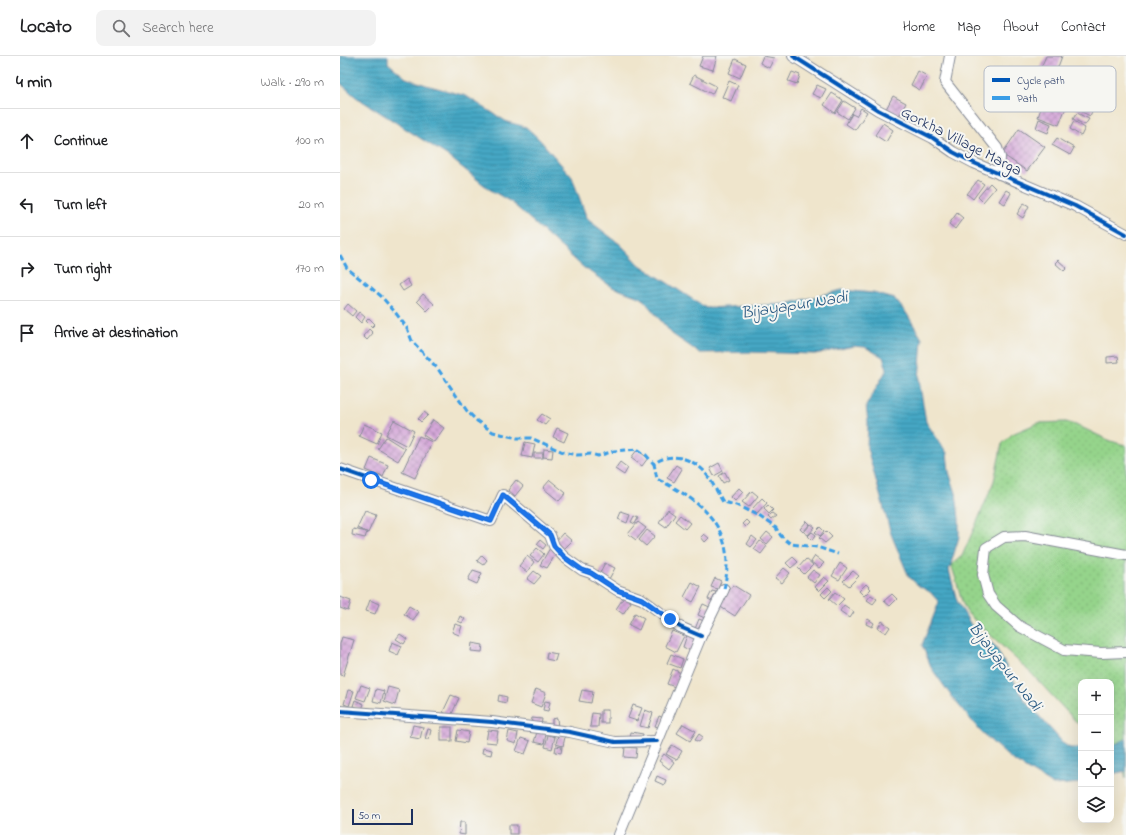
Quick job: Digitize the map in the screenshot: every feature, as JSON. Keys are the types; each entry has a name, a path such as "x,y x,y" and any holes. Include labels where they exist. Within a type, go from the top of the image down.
{"street":[{"name":"Gorkha Village Marga","path":"793,56 878,110 933,138 974,163 1075,206 1126,234"},
{"path":"950,56 945,82 997,148 1000,157 999,174"},
{"path":"340,469 491,521 503,495 550,535 554,546 564,557 582,570 591,573 617,590 642,599 680,627 701,636"},
{"path":"1126,555 1025,536 1004,537 986,548 983,575 988,594 996,606 1019,626 1064,650 1101,653 1126,652"},
{"path":"619,835 701,636 724,589"},
{"path":"340,711 492,722 570,732 615,742 657,741"}],"green space":[{"path":"1066,422 1074,424 1111,441 1126,445 1126,779 1123,765 1114,753 1114,679 1078,679 1078,724 1032,674 968,614 951,565 962,556 980,515 994,481 1002,444 1012,434 1038,423"}],"water":[{"name":"Bijayapur Nadi","path":"340,56 388,56 388,63 406,78 466,96 507,122 526,127 539,139 572,177 587,219 621,245 640,265 706,308 786,304 842,290 873,293 895,299 907,314 922,339 919,380 926,422 947,453 949,472 956,493 959,519 959,537 949,570 957,601 971,625 995,646 1024,699 1064,744 1070,748 1078,748 1078,783 1053,785 1011,759 981,732 952,697 932,669 922,645 939,602 930,592 919,586 909,577 891,534 867,448 868,422 866,406 887,369 883,357 865,347 854,346 815,354 750,352 700,353 672,334 642,298 612,287 583,267 511,202 489,189 448,156 356,97 340,83"},
{"path":"1126,739 1126,771 1114,773 1114,745"}],"building":[{"path":"703,56 717,56 713,70 699,66"},
{"path":"763,56 774,58 769,68 760,63"},
{"path":"1046,56 1062,56 1058,66 1042,66"},
{"path":"735,59 746,64 740,78 729,73"},
{"path":"918,71 927,76 920,90 911,85"},
{"path":"792,72 800,75 797,84 788,81"},
{"path":"694,75 716,86 712,94 690,83"},
{"path":"729,81 738,85 731,101 722,97"},
{"path":"817,85 826,89 821,98 812,94"},
{"path":"832,93 843,100 835,113 824,105"},
{"path":"893,96 906,103 899,116 886,109"},
{"path":"844,101 855,108 848,119 837,112"},
{"path":"861,108 867,112 855,130 846,124 852,114 856,116"},
{"path":"1040,112 1064,112 1059,125 1038,117"},
{"path":"1082,112 1092,112 1090,116"},
{"path":"1077,113 1089,119 1085,125 1073,119"},
{"path":"1039,119 1051,124 1048,133 1036,128"},
{"path":"1074,121 1085,128 1081,136 1070,129"},
{"path":"883,123 893,130 886,142 875,135"},
{"path":"1019,129 1045,147 1027,171 1002,154"},
{"path":"1057,138 1074,148 1070,155 1052,145"},
{"path":"978,180 984,184 973,199 967,194"},
{"path":"990,183 995,188 983,202 978,197"},
{"path":"1006,190 1011,193 1005,204 999,201"},
{"path":"1024,203 1029,206 1023,218 1017,214"},
{"path":"957,213 963,218 955,229 949,224"},
{"path":"1058,260 1067,268 1064,271 1055,263"},
{"path":"407,279 411,286 403,291 399,285"},
{"path":"423,294 434,304 427,311 417,301"},
{"path":"348,304 356,311 352,316 344,309"},
{"path":"359,312 365,317 361,323 355,317"},
{"path":"369,318 375,324 372,327 366,321"},
{"path":"369,329 373,333 367,340 363,336"},
{"path":"1118,356 1119,362 1107,363 1107,357"},
{"path":"424,412 428,415 421,422 418,419"},
{"path":"542,414 550,419 545,425 537,420"},
{"path":"394,420 414,431 407,446 386,435"},
{"path":"433,420 444,428 434,442 423,435"},
{"path":"364,424 382,432 377,444 359,436"},
{"path":"557,428 568,433 564,442 553,437"},
{"path":"419,436 432,442 415,478 402,472"},
{"path":"386,437 405,449 398,461 378,449"},
{"path":"525,442 535,444 532,458 522,456"},
{"path":"544,449 553,450 552,458 543,457"},
{"path":"637,450 648,458 642,466 631,458"},
{"path":"534,453 543,453 543,458 534,458"},
{"path":"371,458 388,465 383,477 366,470"},
{"path":"620,462 628,468 624,475 615,469"},
{"path":"719,463 723,471 714,476 710,468"},
{"path":"676,465 682,469 674,482 667,478"},
{"path":"725,472 729,480 723,483 719,476"},
{"path":"516,480 523,486 515,496 508,490"},
{"path":"550,480 566,493 559,501 543,488"},
{"path":"739,488 743,492 735,501 731,497"},
{"path":"752,491 758,496 749,507 742,502"},
{"path":"762,498 767,503 757,514 752,509"},
{"path":"768,505 773,510 769,514 764,509"},
{"path":"668,509 675,514 666,527 659,522"},
{"path":"365,511 376,515 368,533 357,528"},
{"path":"621,512 630,515 627,523 618,519"},
{"path":"772,513 776,516 771,520 768,517"},
{"path":"680,515 690,523 685,529 675,521"},
{"path":"634,516 638,518 635,524 631,522"},
{"path":"746,520 749,523 745,527 742,524"},
{"path":"807,521 810,524 803,532 800,529"},
{"path":"638,522 646,528 636,540 628,534"},
{"path":"811,524 815,527 808,535 804,532"},
{"path":"820,527 824,531 820,536 815,532"},
{"path":"353,529 367,532 365,538 352,535"},
{"path":"647,530 655,536 646,546 639,540"},
{"path":"826,531 832,537 825,543 819,538"},
{"path":"767,532 773,537 767,544 761,539"},
{"path":"812,532 816,535 812,540 808,536"},
{"path":"563,533 572,541 564,549 555,542"},
{"path":"704,534 709,538 705,542 701,537"},
{"path":"752,536 757,540 751,547 747,544"},
{"path":"540,540 546,545 543,549 537,544"},
{"path":"760,541 767,546 761,554 754,549"},
{"path":"537,548 544,554 538,562 530,556"},
{"path":"550,548 557,552 547,568 540,565"},
{"path":"482,555 487,560 483,565 477,561"},
{"path":"527,556 534,562 527,572 519,566"},
{"path":"815,556 824,563 819,568 811,562"},
{"path":"793,557 798,562 791,568 786,563"},
{"path":"806,559 813,565 804,574 798,568"},
{"path":"605,563 615,568 609,579 599,574"},
{"path":"840,563 847,568 839,580 832,576"},
{"path":"784,568 790,573 782,583 775,578"},
{"path":"473,570 482,573 477,584 468,580"},
{"path":"813,570 820,575 814,583 807,577"},
{"path":"534,571 541,576 534,584 527,579"},
{"path":"853,571 859,576 849,586 843,581"},
{"path":"824,577 829,581 819,591 815,587"},
{"path":"715,578 721,581 718,589 711,587"},
{"path":"692,582 701,587 693,602 684,597"},
{"path":"866,584 871,589 864,596 859,591"},
{"path":"733,585 749,595 735,616 719,606"},
{"path":"828,587 832,591 825,598 821,594"},
{"path":"712,591 716,592 712,601 708,599"},
{"path":"835,592 844,599 837,606 829,599"},
{"path":"892,594 897,599 890,606 884,601"},
{"path":"871,595 877,599 873,604 867,600"},
{"path":"340,597 351,601 348,611 340,608"},
{"path":"624,597 631,602 623,614 616,609"},
{"path":"370,600 379,604 375,614 366,611"},
{"path":"703,604 712,608 707,619 698,615"},
{"path":"844,605 854,612 850,618 840,611"},
{"path":"409,606 419,612 413,620 404,614"},
{"path":"635,613 644,618 639,630 629,625"},
{"path":"460,616 465,619 462,623 458,621"},
{"path":"699,619 706,622 701,632 695,629"},
{"path":"868,619 874,623 872,627 866,624"},
{"path":"882,621 890,627 886,633 878,628"},
{"path":"455,624 462,626 459,635 452,632"},
{"path":"672,631 684,636 676,652 665,646"},
{"path":"400,634 407,639 404,644 396,639"},
{"path":"687,635 696,638 691,651 683,647"},
{"path":"342,637 354,640 343,676 340,675 340,644"},
{"path":"392,642 402,646 398,655 389,651"},
{"path":"472,643 483,645 482,652 471,651"},
{"path":"547,652 557,654 555,661 546,659"},
{"path":"671,654 683,659 680,668 667,663"},
{"path":"673,669 681,673 675,687 667,684"},
{"path":"361,685 370,688 365,701 356,698"},
{"path":"388,687 399,690 395,705 384,701"},
{"path":"376,689 384,691 381,703 373,701"},
{"path":"536,689 546,693 541,707 531,703"},
{"path":"348,690 354,691 349,706 344,704"},
{"path":"582,690 593,692 591,703 579,701"},
{"path":"451,695 459,698 451,716 443,712"},
{"path":"499,695 507,697 506,703 498,701"},
{"path":"355,700 364,704 362,709 353,706"},
{"path":"545,701 550,702 548,711 543,710"},
{"path":"633,705 642,708 637,721 628,718"},
{"path":"601,710 608,710 608,723 601,723"},
{"path":"645,710 653,713 648,728 640,726"},
{"path":"592,713 599,714 598,727 590,727"},
{"path":"659,716 664,718 660,728 655,726"},
{"path":"532,718 542,719 541,726 531,725"},
{"path":"557,718 558,728 552,728 552,719"},
{"path":"683,724 696,731 690,741 677,733"},
{"path":"413,725 423,727 420,739 410,737"},
{"path":"441,727 452,727 452,741 441,741"},
{"path":"428,729 431,730 429,739 425,739"},
{"path":"458,730 469,732 467,743 456,741"},
{"path":"488,730 498,731 496,743 486,742"},
{"path":"509,731 518,733 516,744 507,741"},
{"path":"537,732 546,734 544,744 534,742"},
{"path":"631,732 643,734 642,741 630,739"},
{"path":"699,734 703,737 699,742 695,740"},
{"path":"548,735 555,737 552,749 545,747"},
{"path":"558,735 565,737 563,746 556,744"},
{"path":"521,738 530,741 525,754 516,751"},
{"path":"672,745 682,751 677,760 666,754"},
{"path":"556,746 562,747 561,753 555,752"},
{"path":"625,747 637,748 636,758 624,757"},
{"path":"483,748 492,750 491,755 482,753"},
{"path":"664,754 674,762 669,769 659,761"},
{"path":"657,776 666,780 664,785 655,781"},
{"path":"460,822 465,822 465,835 459,834"},
{"path":"509,825 517,825 517,834 509,834"}],"marked path":[{"path":"340,255 347,268 381,296 395,312 407,328 412,341 438,369 467,411 477,421 493,432 517,438 531,438 563,452 577,455 591,454 598,456 614,451 637,449 646,455 654,464"},
{"path":"724,589 727,569 726,551 721,535 714,521 703,509 690,498 657,479 654,464 660,460 672,457 685,459 692,462 703,470 723,502 736,505 759,516 776,528 781,536 791,544 817,547 838,554"}],"cycle path":[{"path":"793,56 878,110 933,138 953,152 974,163 1075,206 1126,234"},
{"path":"340,469 491,521 503,495 550,535 554,546 564,557 582,570 591,573 617,590 642,599 680,627 701,636"},
{"path":"340,711 492,722 570,732 615,742 657,741"}],"route":[{"path":"371,480 491,521 503,495 550,535 554,546 564,557 582,570 591,573 617,590 642,599 670,619"}]}
